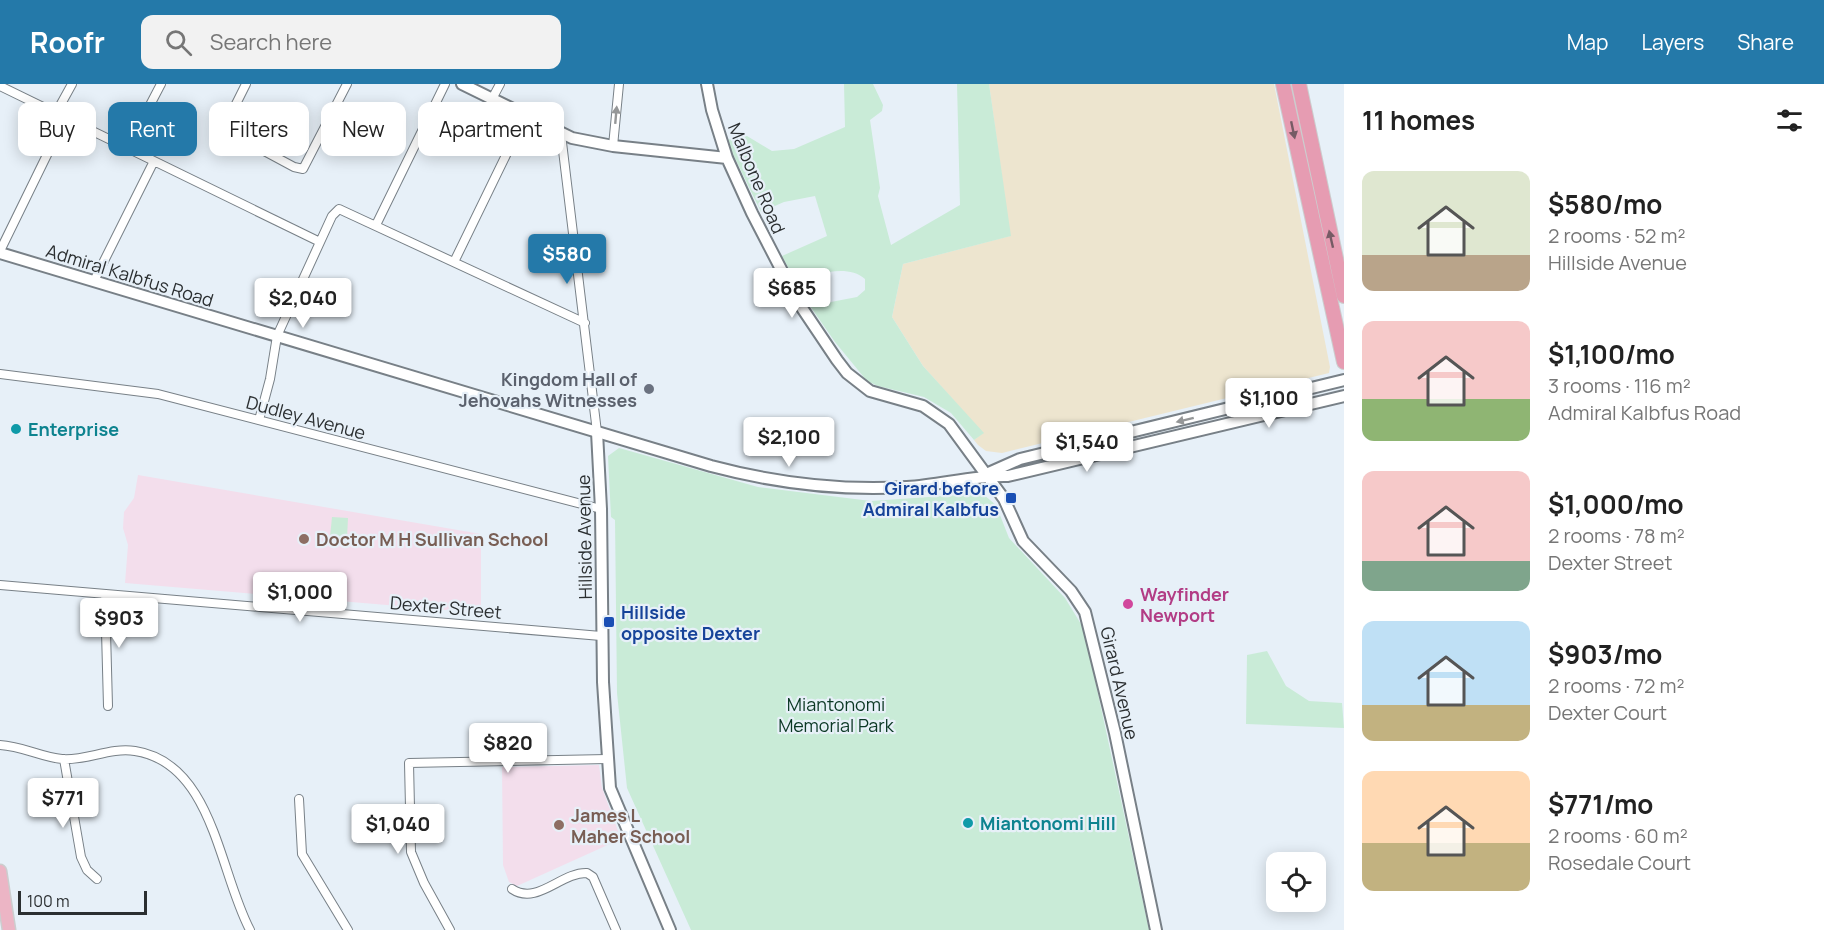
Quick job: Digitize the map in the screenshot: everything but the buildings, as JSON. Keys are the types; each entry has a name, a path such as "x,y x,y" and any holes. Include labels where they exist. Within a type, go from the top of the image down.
{"highway":[{"path":"1283,84 1344,362"},
{"path":"1299,84 1344,297"}],"main road":[{"path":"0,871 9,930"}],"street":[{"path":"62,102 72,84"},
{"path":"151,102 161,84"},
{"path":"246,84 228,120 229,132 294,167 303,169 347,84"},
{"path":"376,225 445,84"},
{"path":"462,84 498,102"},
{"path":"492,99 500,84"},
{"path":"613,146 618,84"},
{"name":"Malbone Road","path":"707,84 712,110 727,158 752,213 798,302 837,360 847,373 870,391 917,404 942,419 959,435 984,475"},
{"path":"0,86 33,102"},
{"path":"564,135 613,146 727,158"},
{"path":"0,252 47,156"},
{"path":"144,156 320,242"},
{"path":"454,262 506,156"},
{"name":"Hillside Avenue","path":"564,156 597,432 601,509 602,636 610,788 670,930"},
{"path":"94,281 154,161"},
{"path":"259,420 270,379 277,336 332,216 339,209 585,323"},
{"name":"Admiral Kalbfus Road","path":"0,252 734,473 805,485 910,487 984,475 1008,476 1344,396"},
{"name":"Dudley Avenue","path":"0,374 158,394 601,509"},
{"name":"Admiral Kalbfus Road","path":"984,475 1020,459 1344,380"},
{"name":"Girard Avenue","path":"984,475 1004,499 1023,541 1071,591 1089,625 1156,930"},
{"name":"Dexter Street","path":"0,585 602,636"},
{"path":"105,594 108,706"},
{"path":"0,745 24,748 64,759 134,751 166,763 184,776 205,813 250,930"},
{"path":"64,759 81,857 87,870 97,879"},
{"path":"450,930 423,883 411,852 408,763 607,759"},
{"path":"299,799 302,854 348,930"},
{"path":"512,889 522,895 531,894 577,874 587,873 593,877 616,930"}],"shaded area":[{"path":"989,84 1274,84 1330,367 1329,373 1002,453 986,451 978,445 974,440 983,433 923,366 892,317 903,264 1010,236"},
{"name":"Doctor M H Sullivan School","path":"138,475 481,534 481,613 125,583 128,545 123,528 124,512 134,498"},
{"name":"James L Maher School","path":"599,765 602,788 621,839 517,886 509,882 503,865 502,767"}],"green space":[{"path":"844,84 873,84 883,105 882,111 870,120 880,188 878,196 891,245 960,205 957,84 989,84 1011,236 903,264 892,317 923,366 984,433 974,440 951,413 924,397 878,386 867,381 835,342 810,306 857,297 865,290 865,279 858,274 840,271 795,280 782,256 827,236 815,196 784,202 761,212 726,140 747,136 772,151 794,149 845,127"},
{"name":"Miantonomi Memorial Park","path":"619,448 758,487 871,501 972,494 984,495 996,505 1009,538 1065,598 1084,629 1149,930 691,930 627,788 617,693 615,520 611,517 608,456"},
{"path":"332,517 348,518 347,538 330,537"},
{"path":"1267,651 1286,686 1309,701 1342,703 1344,728 1246,724 1247,655"}],"place":[{"name":"Kingdom Hall of Jehovahs Witnesses","path":"649,389"},
{"name":"Enterprise","path":"16,429"},
{"name":"Girard before Admiral Kalbfus","path":"1011,498"},
{"name":"Doctor M H Sullivan School","path":"304,539"},
{"name":"Wayfinder Newport","path":"1128,604"},
{"name":"Hillside opposite Dexter","path":"609,622"},
{"name":"Miantonomi Hill","path":"968,823"},
{"name":"James L Maher School","path":"559,825"}]}
